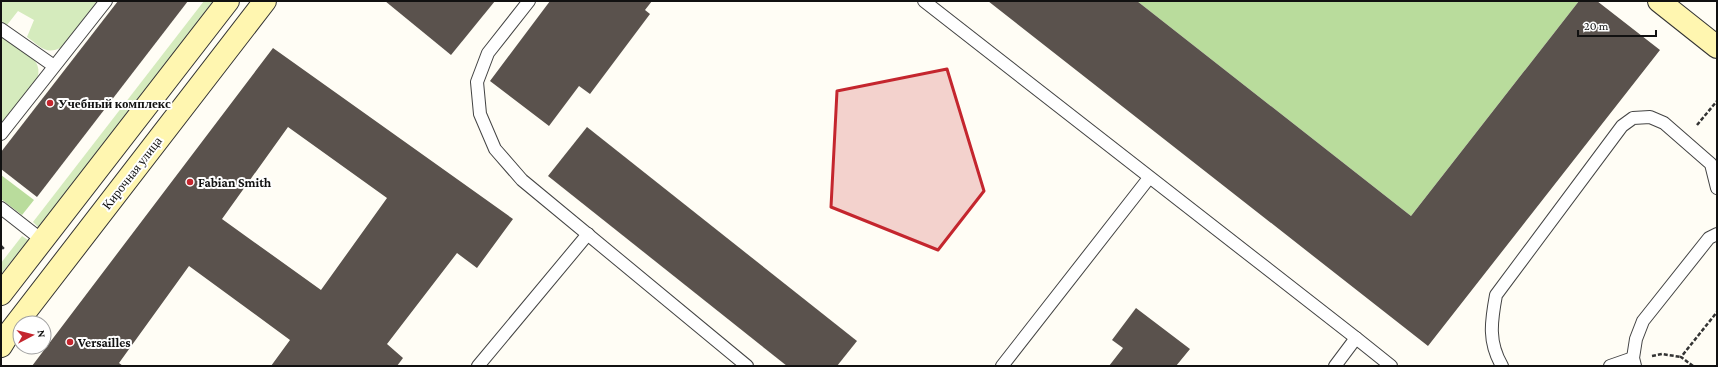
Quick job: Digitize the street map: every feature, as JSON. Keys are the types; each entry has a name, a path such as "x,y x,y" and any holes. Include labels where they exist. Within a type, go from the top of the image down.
{"street":[{"path":"1,294 228,1"},
{"name":"Кирочная улица","path":"1,346 9,333 265,1"},
{"path":"1659,1 1717,47"}],"lane":[{"path":"1,134 106,1"},
{"path":"529,1 488,53 477,82 480,114 495,149 522,180 747,366"},
{"path":"924,1 1391,366"},
{"path":"1,29 54,66"},
{"path":"1502,366 1495,354 1491,323 1496,296 1622,126 1633,118 1650,117 1664,123 1711,164 1717,188"},
{"path":"1002,366 1149,178"},
{"path":"1,208 42,240"},
{"path":"478,366 588,234"},
{"path":"1610,366 1634,362 1636,339 1643,321 1709,238 1717,234"},
{"path":"1335,366 1356,338"}],"path":[{"path":"1684,141 1717,101"},
{"path":"1682,357 1717,312"},
{"path":"1634,362 1662,354 1682,357 1693,366"}],"highlighted area":[{"path":"947,69 984,191 938,250 831,207 837,91"}],"green space":[{"path":"1,1 97,1 62,47 56,50 47,50 43,49 27,37 34,20 18,11 7,25 1,21"},
{"path":"204,1 213,1 38,227 33,222"},
{"path":"1137,1 1579,1 1411,216"},
{"path":"1,36 29,54 38,66 39,73 36,81 1,123"},
{"path":"1,175 34,200 22,215 1,199"},
{"path":"22,236 28,240 1,274 1,263"}],"building":[{"path":"118,1 188,1 37,197 1,169 1,152"},
{"path":"385,1 495,1 451,55"},
{"path":"550,1 652,1 645,10 650,14 590,94 579,86 549,126 490,81"},
{"path":"988,1 1137,1 1411,216 1579,1 1597,1 1660,50 1428,346"},
{"path":"273,48 513,219 477,268 457,253 387,344 403,358 397,366 271,366 290,340 189,266 119,363 123,366 32,366 40,355 52,355 52,340","holes":["288,127 387,198 321,290 222,219"]},
{"path":"587,127 857,341 837,366 787,366 548,176"},
{"path":"1136,308 1190,349 1176,366 1109,366 1123,348 1112,340"}],"place":[{"name":"Учебный комплекс","path":"50,103"},
{"name":"Fabian Smith","path":"190,182"},
{"name":"Versailles","path":"70,342"}]}
